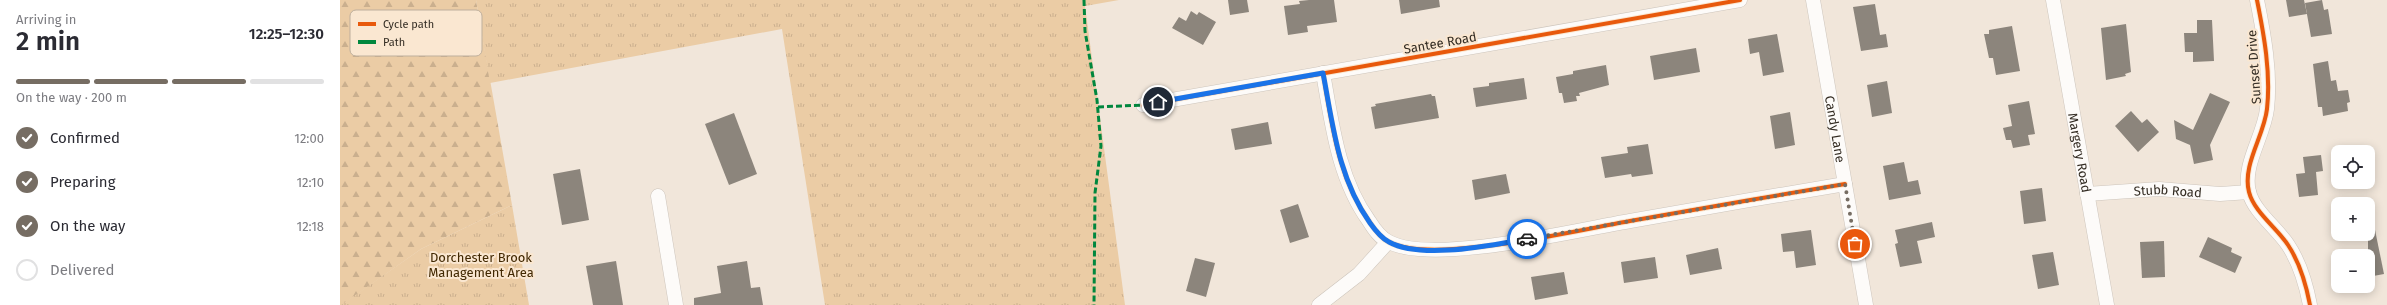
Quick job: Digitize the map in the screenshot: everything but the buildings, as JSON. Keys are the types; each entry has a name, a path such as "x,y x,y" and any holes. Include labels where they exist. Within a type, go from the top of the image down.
{"street":[{"name":"Santee Road","path":"1143,105 1740,0"},
{"name":"Candy Lane","path":"1813,0 1866,305"},
{"name":"Margery Road","path":"2053,0 2106,305"},
{"name":"Sunset Drive","path":"2257,0 2267,79 2267,108 2265,124 2247,177 2249,192 2255,205 2288,245 2296,259 2310,305"},
{"path":"1323,73 1345,177 1365,216 1375,230 1388,242 1423,250 1473,248 1845,184"},
{"name":"Stubb Road","path":"2087,194 2159,189 2220,194 2249,192"},
{"path":"658,196 676,305"},
{"path":"1319,305 1359,274 1388,242"}],"green space":[{"path":"340,0 476,0 478,10 350,10 350,56 482,56 482,34 512,205 421,249 340,305"},
{"path":"476,0 1119,0 1085,6 1125,305 825,305 782,29 490,83 482,36 482,10 478,10"},
{"name":"Dorchester Brook Management Area","path":"512,205 529,305 341,305 421,249"}],"marked path":[{"path":"1084,0 1085,31 1097,100 1101,146 1095,193 1094,305"},
{"path":"1098,107 1143,105"}],"cycle path":[{"path":"1143,105 1740,0"},
{"path":"2257,0 2266,54 2268,95 2265,119 2248,171 2249,192 2256,206 2288,245 2296,259 2307,289 2310,305"},
{"path":"1323,73 1333,131 1343,169 1358,204 1373,227 1383,238 1389,242 1410,248 1437,250 1506,244 1684,211 1845,184"}],"way so far":[{"path":"1527,239 1845,184 1855,244"}],"route":[{"path":"1158,102 1323,73 1331,118 1345,177 1365,216 1381,237 1396,245 1423,250 1473,248 1527,239"}]}
